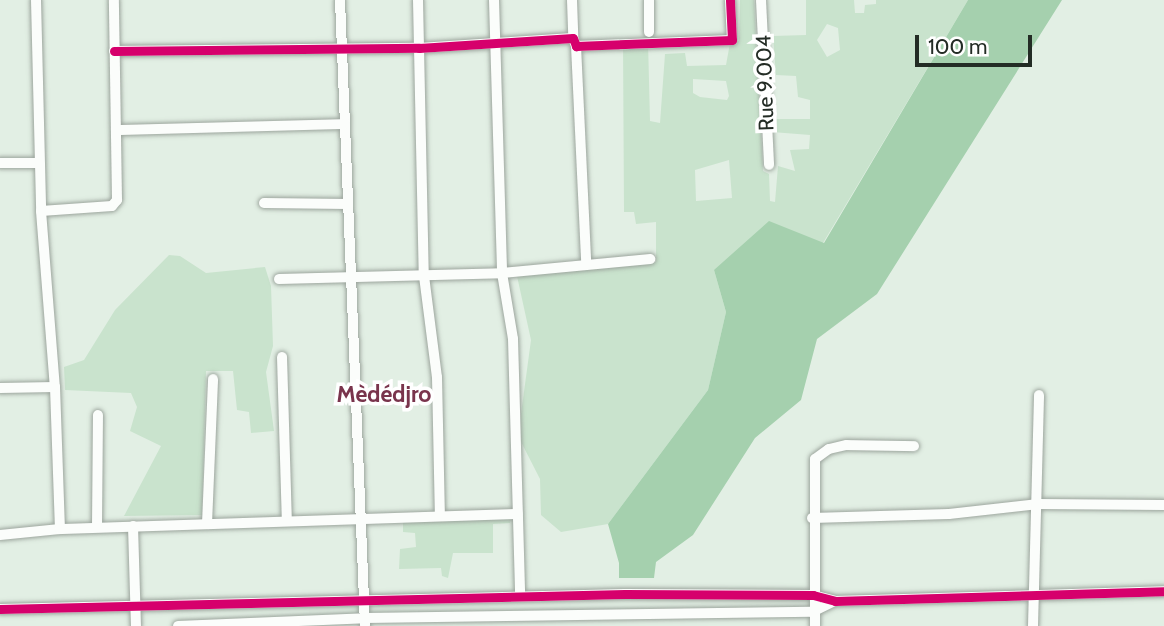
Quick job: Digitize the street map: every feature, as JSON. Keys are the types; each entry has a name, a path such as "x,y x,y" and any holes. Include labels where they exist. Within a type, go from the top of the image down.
{"street":[{"path":"36,0 41,211 55,387 60,529"},
{"path":"41,211 116,205 114,0"},
{"path":"340,0 349,278 365,622"},
{"path":"418,0 424,276 437,377 440,516"},
{"path":"494,0 502,273 513,339 520,596"},
{"path":"572,0 586,262"},
{"path":"649,0 649,32"},
{"name":"Rue 9.004","path":"574,42 732,40 730,0"},
{"name":"Rue 9.004","path":"761,0 769,165"},
{"path":"114,51 419,48 574,42"},
{"path":"116,130 345,124"},
{"path":"0,163 39,163"},
{"path":"264,204 348,204"},
{"path":"279,279 502,273 586,262 650,259"},
{"path":"282,357 287,521"},
{"path":"207,524 213,379"},
{"path":"0,388 55,387"},
{"path":"1034,626 1039,395"},
{"path":"97,527 98,415"},
{"path":"814,626 812,467 820,454 846,445 914,446"},
{"path":"812,518 948,514 1038,504 1164,505"},
{"path":"0,535 97,527 518,514"},
{"path":"133,526 136,626"},
{"path":"0,609 520,596 813,594 835,601 1164,591"},
{"path":"177,626 622,621 812,612 835,601"}],"shaded area":[{"path":"740,0 754,0 763,171 769,174 770,201 775,202 778,166 795,171 790,150 809,149 810,135 772,132 772,119 810,119 810,100 798,97 796,76 776,75 773,36 806,35 806,0 854,0 855,13 864,13 865,5 876,4 876,0 968,0 823,243 714,270 726,312 708,390 608,524 561,532 541,515 540,479 518,436 531,340 517,276 656,262 656,222 636,224 634,212 624,212 623,43 648,41 650,121 660,123 665,54 685,53 687,66 726,65 730,43 739,41","holes":["827,24 838,28 840,50 827,57 817,40","693,79 726,81 729,96 727,100 700,97 693,93","729,160 732,198 696,201 695,170"]},
{"path":"968,0 1062,0 877,294 817,339 801,400 755,438 693,535 656,562 654,578 619,578 619,563 608,524 708,390 726,312 714,270 769,221 824,243"},
{"path":"169,255 180,256 206,273 265,267 271,286 273,346 266,372 274,431 251,433 249,412 237,410 233,371 206,371 202,515 124,516 161,446 130,431 137,407 131,393 65,390 64,367 84,360 115,310"},
{"path":"511,518 510,523 493,524 493,553 453,553 448,578 442,576 441,568 399,569 400,549 416,547 415,533 403,532 403,521"}],"cycle path":[{"path":"114,51 419,48 573,38 576,46 732,40 730,0"},
{"path":"0,609 625,594 813,595 835,601 1164,591"}],"district":[{"name":"Mèdédjro","path":"384,394"}]}
